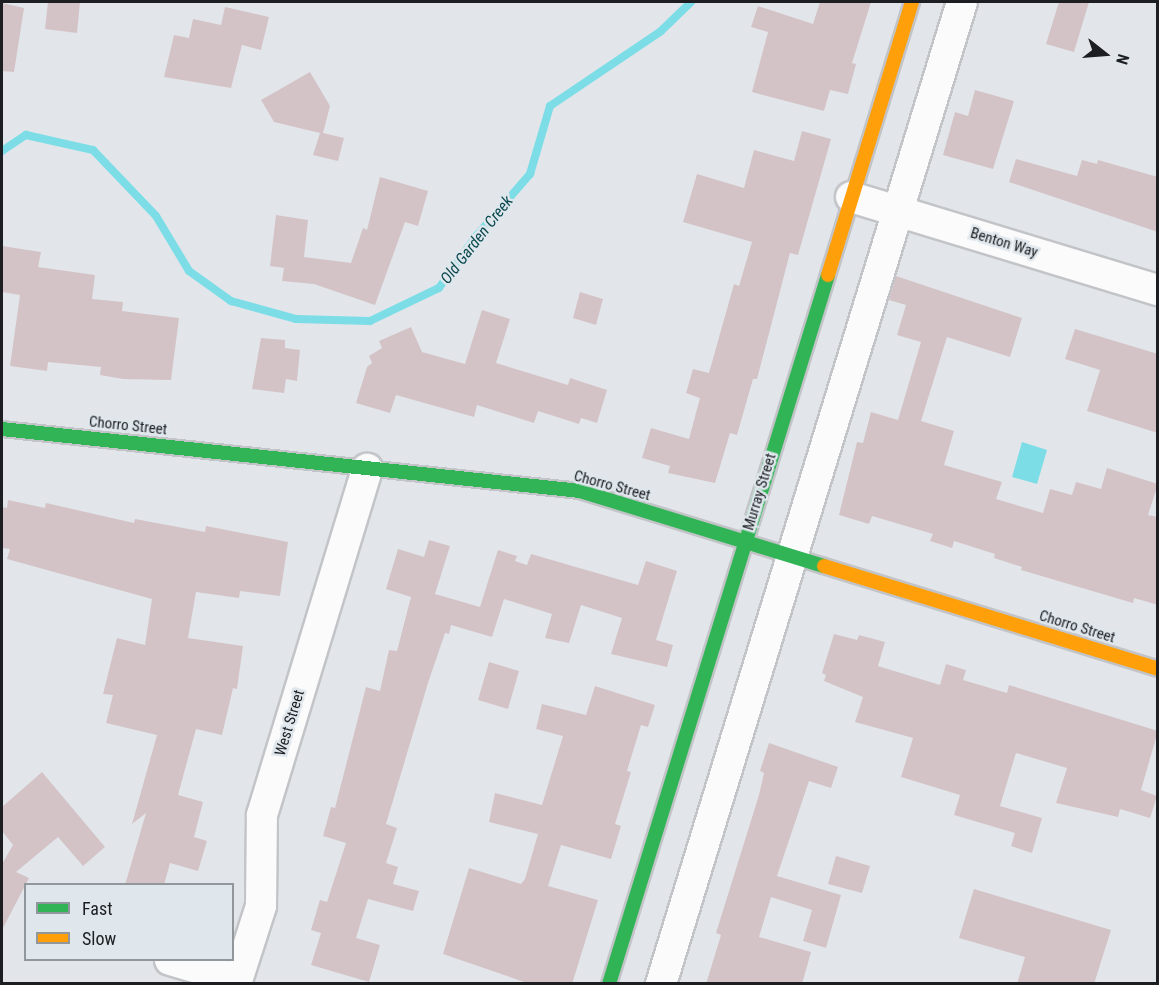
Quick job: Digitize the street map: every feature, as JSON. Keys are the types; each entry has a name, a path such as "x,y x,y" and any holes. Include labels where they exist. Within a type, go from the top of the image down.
{"street":[{"name":"Murray Street","path":"609,984 912,2"},
{"path":"661,984 962,2"},
{"name":"Benton Way","path":"851,197 1158,290"},
{"name":"Chorro Street","path":"2,429 580,491 1158,669"},
{"name":"West Street","path":"173,961 237,982 261,906 262,815 367,469"}],"water":[{"path":"1022,442 1047,450 1037,484 1012,477"}],"building":[{"path":"48,2 80,2 77,33 45,29"},
{"path":"820,2 871,2 852,63 856,64 848,94 830,90 824,111 752,92 768,32 751,27 758,6 813,24"},
{"path":"1059,2 1089,2 1074,52 1046,44"},
{"path":"2,3 24,8 14,72 2,71"},
{"path":"225,7 269,17 261,50 242,45 231,88 164,77 174,35 189,38 193,19 221,25"},
{"path":"310,72 330,106 323,133 344,138 338,161 313,155 320,133 274,122 261,100"},
{"path":"975,90 1014,101 993,169 943,155 955,112 968,116"},
{"path":"802,131 831,139 798,255 790,253 757,379 753,379 737,435 730,433 715,483 668,473 670,466 642,458 651,428 689,439 700,398 686,393 693,369 709,373 734,284 739,286 752,242 683,222 697,174 744,188 754,150 794,161"},
{"path":"1016,159 1077,176 1082,160 1097,164 1098,160 1158,177 1158,232 1009,182"},
{"path":"380,177 428,191 418,226 405,222 375,305 314,284 282,281 284,268 270,266 276,215 308,220 304,257 351,263 363,228 367,230"},
{"path":"2,246 41,252 38,267 95,275 92,299 123,302 122,311 179,318 171,380 123,379 100,375 101,367 48,362 47,371 10,366 20,295 2,292"},
{"path":"896,276 1022,318 1010,357 947,337 921,421 954,431 944,465 1002,482 996,499 1043,513 1050,489 1072,495 1076,482 1101,489 1107,468 1158,484 1148,515 1158,517 1158,605 1134,598 1133,603 1021,570 1022,567 994,558 995,554 954,541 952,548 930,541 933,534 872,516 869,524 839,515 857,442 863,443 871,412 898,420 921,342 897,335 906,305 889,300"},
{"path":"580,292 603,299 596,325 573,318"},
{"path":"482,310 510,319 496,363 568,385 570,378 607,390 597,423 581,418 579,424 538,411 534,423 477,405 474,417 396,395 390,413 356,403 367,367 372,363 369,356 382,348 379,341 411,327 422,352 465,364"},
{"path":"1075,329 1158,354 1158,433 1087,411 1100,370 1065,359"},
{"path":"261,338 285,340 285,348 300,350 297,381 286,379 284,393 252,389"},
{"path":"8,500 45,508 46,503 134,523 135,519 205,532 206,526 288,542 280,596 240,591 239,598 196,592 188,638 243,646 237,689 233,688 222,735 196,729 178,795 203,802 194,837 207,841 198,871 170,863 165,883 126,883 146,813 132,824 157,735 106,723 113,695 103,694 117,638 145,645 152,599 7,559 10,549 2,548 2,507 7,508"},
{"path":"429,540 450,546 435,594 480,607 498,550 517,556 515,561 527,565 531,554 638,585 646,561 677,571 656,640 673,645 667,667 611,654 622,618 581,605 569,643 545,638 552,614 504,599 492,637 451,625 449,634 445,633 428,683 386,824 397,828 386,863 398,867 393,884 419,891 413,911 368,899 356,938 380,945 369,982 311,965 321,933 311,930 320,900 327,902 346,843 323,836 331,807 335,808 366,687 380,691 389,650 397,651 411,597 386,589 398,549 424,557"},
{"path":"834,634 857,640 859,635 885,642 878,666 940,685 946,664 966,670 963,680 1007,693 1009,685 1158,731 1141,790 1157,796 1150,818 1120,809 1118,817 1056,803 1067,768 1016,753 1000,806 1042,818 1032,853 1011,846 1015,833 954,815 960,795 901,777 913,738 855,722 863,697 824,681 826,675 822,673"},
{"path":"489,662 519,671 508,709 478,700"},
{"path":"595,686 655,705 648,727 641,725 627,771 631,772 615,824 621,826 611,859 561,845 548,886 598,900 572,984 530,984 443,954 469,868 521,884 525,879 538,834 489,822 495,793 542,805 563,736 536,729 542,704 586,715"},
{"path":"769,743 838,767 831,788 809,781 777,876 841,895 826,948 803,941 812,910 771,897 759,937 811,952 802,984 706,984 721,935 716,933 759,795 764,773 760,771"},
{"path":"42,772 105,847 83,866 58,837 16,872 29,878 24,883 24,888 2,930 2,864 13,845 2,831 2,807"},
{"path":"836,856 870,866 862,893 828,884"},
{"path":"974,889 1111,930 1094,984 1017,984 1025,957 959,938"}],"waterway":[{"name":"Old Garden Creek","path":"2,151 26,135 93,150 156,216 189,271 231,301 296,319 370,321 439,288 477,235 530,174 550,106 661,31 691,2"}],"traffic: fast":[{"path":"609,984 828,275"},
{"path":"2,429 580,491 824,566"}],"traffic: slow":[{"path":"828,275 912,2"},
{"path":"824,566 1158,669"}]}
